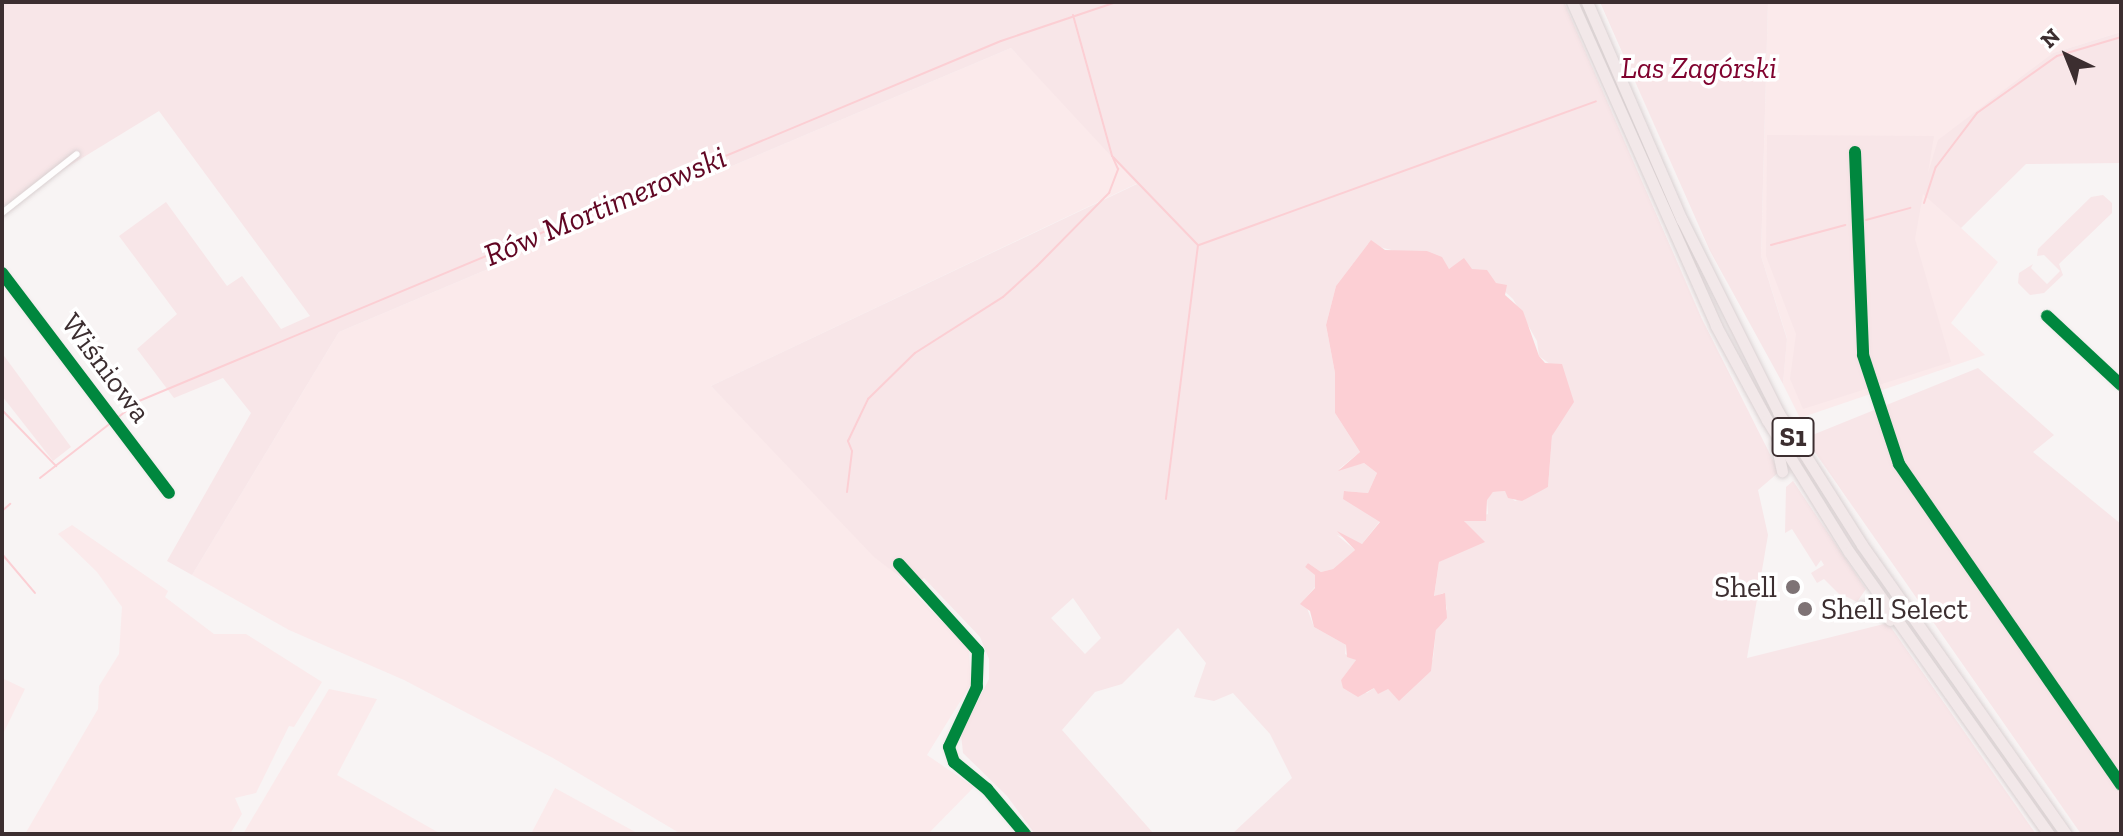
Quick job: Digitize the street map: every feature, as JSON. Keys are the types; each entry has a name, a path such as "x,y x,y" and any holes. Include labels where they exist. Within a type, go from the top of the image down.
{"highway":[{"name":"S1","path":"1572,2 1716,326 1767,420 1908,637 2049,834"},
{"name":"S1","path":"1587,2 1682,220 1778,412 1862,545 2066,834"},
{"path":"1767,420 1782,471"},
{"path":"1862,607 1880,610 1908,637"}],"street":[{"path":"1855,152 1863,355 1899,464 2121,785"},
{"path":"2,213 77,154"},
{"name":"Wiśniowa","path":"2,273 169,493"},
{"path":"2047,316 2121,385"},
{"path":"899,564 978,651 980,674 949,747 954,762 987,789 1025,834"}],"shaded area":[{"path":"1768,2 2121,2 2121,32 2053,53 1923,193 1998,262 1951,323 1985,355 1800,418 1783,384 1787,338 1761,256"},
{"path":"1011,48 1138,183 711,386 969,649 971,684 927,755 974,787 928,834 681,834 553,758 404,680 289,630 192,575 339,332"},
{"path":"1371,240 1385,250 1427,251 1442,257 1449,269 1464,258 1472,269 1487,270 1496,283 1507,285 1505,295 1523,311 1539,356 1545,363 1562,364 1574,402 1552,436 1548,487 1522,501 1508,498 1505,491 1493,492 1487,500 1486,521 1464,521 1485,542 1439,562 1434,596 1445,593 1447,618 1436,630 1431,671 1399,701 1388,689 1378,694 1374,688 1358,697 1343,688 1341,680 1356,660 1347,657 1346,645 1314,627 1310,611 1300,604 1315,588 1315,575 1305,567 1308,563 1321,572 1333,569 1355,550 1337,531 1362,544 1380,522 1343,499 1344,491 1368,493 1377,473 1364,463 1338,471 1360,452 1335,413 1335,373 1326,325 1336,286"},
{"path":"72,525 168,591 165,597 214,634 246,634 322,682 294,727 289,726 256,793 235,798 242,814 230,834 25,834 98,709 99,686 119,654 122,607 97,572 58,534"},
{"path":"2,678 25,689 2,736"},
{"path":"329,689 377,699 337,775 441,834 243,834"},
{"path":"555,788 639,834 531,834"}],"green space":[{"path":"2,2 1564,2 1702,319 1779,472 1758,490 1768,535 1747,658 1888,623 2036,834 1232,834 1292,778 1270,734 1233,693 1214,701 1194,697 1206,663 1178,628 1122,684 1095,692 1062,730 1154,834 1035,834 1007,796 963,753 961,734 989,679 989,659 980,637 924,578 913,587 874,557 711,386 1137,184 1011,48 339,332 192,575 167,561 251,413 223,378 174,398 137,349 177,314 119,236 166,202 227,286 242,276 281,329 310,316 159,111 2,207","holes":["1368,244 1407,254 1427,251 1449,269 1459,265 1491,279 1513,299 1537,341 1539,356 1550,364 1566,409 1552,436 1548,487 1515,501 1505,491 1493,492 1487,499 1488,514 1464,521 1471,531 1469,547 1439,562 1434,597 1443,593 1447,609 1436,630 1433,659 1399,700 1388,689 1374,688 1367,693 1341,680 1356,660 1345,654 1346,645 1314,627 1304,600 1315,587 1316,575 1305,567 1308,563 1321,572 1333,569 1355,550 1337,535 1362,544 1380,521 1345,491 1368,493 1377,473 1364,463 1339,469 1360,452 1335,413 1335,373 1326,325 1336,286","1073,598 1101,638 1085,654 1051,618"]},
{"name":"Las Zagórski","path":"1600,2 1768,2 1761,256 1787,339 1783,384 1710,251"},
{"path":"2121,32 2121,163 2026,164 1961,228 1923,194 1915,239 1951,362 1803,409 1790,379 1796,334 1766,256 1767,135 1934,136 1928,173 1938,140 2053,53"},
{"path":"2103,195 2112,203 2112,213 2059,264 2063,275 2044,293 2030,295 2018,283 2019,273 2033,264 2031,268 2047,284 2060,271 2044,255 2037,256 2038,249 2091,197"},
{"path":"2,353 71,447 53,461 2,396"},
{"path":"1978,368 2054,435 2033,452 2121,524 2121,834 2081,834 1805,438"},
{"path":"1793,481 1866,589 1857,602 1843,595 1840,602 1840,595 1824,579 1817,583 1811,573 1824,565 1821,560 1816,567 1792,529 1785,533 1786,487"}],"waterway":[{"name":"Rów Mortimerowski","path":"40,478 139,401 1001,41 1116,2"},
{"path":"1073,15 1112,156 1198,245 1166,499"},
{"path":"1924,203 1936,167 1977,113 2057,56 2121,37"},
{"path":"1199,245 1596,101"},
{"path":"847,492 852,451 848,441 868,399 915,353 1003,297 1037,266 1109,193 1118,169 1113,158"},
{"path":"1866,220 1910,208"},
{"path":"1771,245 1845,225"},
{"name":"Rów Mortimerowski","path":"2,410 56,466"},
{"path":"2,511 10,504"},
{"path":"2,554 35,593"}],"cycle path":[{"path":"1855,152 1863,355 1899,464 2121,785"},
{"path":"2,273 169,493"},
{"path":"2047,316 2121,385"},
{"path":"899,564 978,651 977,687 949,747 954,762 987,789 1025,834"}],"place":[{"name":"Shell","path":"1793,587"},
{"name":"Shell Select","path":"1805,609"}]}
